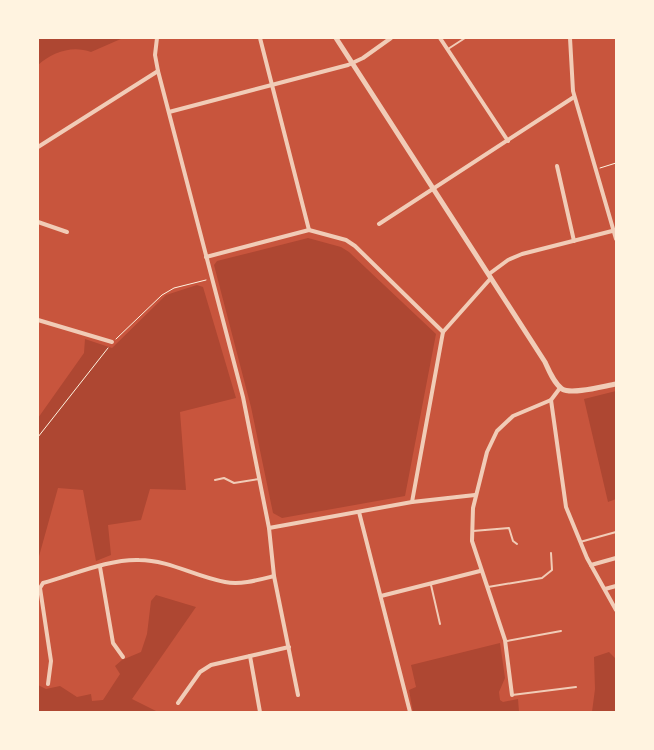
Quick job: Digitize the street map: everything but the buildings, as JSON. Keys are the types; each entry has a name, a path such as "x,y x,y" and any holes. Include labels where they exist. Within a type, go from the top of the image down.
{"street":[{"path":"157,38 154,55 243,397 269,528 274,576 298,695"},
{"path":"260,38 310,230"},
{"path":"336,38 434,188 560,388 576,391 616,384"},
{"path":"169,112 353,63 391,38"},
{"path":"440,38 508,141"},
{"path":"570,38 571,83 574,97 616,230 616,238"},
{"path":"38,147 158,71"},
{"path":"379,224 574,97"},
{"path":"557,166 574,241"},
{"path":"38,222 67,232"},
{"path":"206,257 310,230 346,240 355,246 443,332"},
{"path":"412,502 443,332 490,276 508,260 522,254 616,230"},
{"path":"38,320 112,342"},
{"path":"512,695 505,641 472,541 471,532 475,495 487,452 497,431 513,416 551,400 560,388"},
{"path":"551,400 566,507 579,542 616,610"},
{"path":"269,528 412,502 475,495"},
{"path":"359,512 410,712"},
{"path":"591,565 616,558"},
{"path":"48,684 51,661 40,588 43,583 121,561 140,560 163,563 226,583 242,583 274,576"},
{"path":"100,567 113,642 123,658"},
{"path":"381,596 480,570"},
{"path":"604,589 616,586"},
{"path":"178,703 200,672 211,665 289,647"},
{"path":"250,656 260,712"}],"lane":[{"path":"448,49 465,38"},
{"path":"215,480 224,478 234,483 259,479"},
{"path":"471,532 509,528 513,541 517,544"},
{"path":"579,542 616,532"},
{"path":"486,587 542,578 552,570 551,553"},
{"path":"430,583 440,624"},
{"path":"505,641 561,632"},
{"path":"512,695 576,687"}],"path":[{"path":"596,168 616,163"},
{"path":"38,437 112,342 162,295 174,288 212,279"}],"shaded area":[{"path":"38,38 123,38 91,52 77,49 56,53 38,65"},
{"path":"308,238 341,247 349,252 436,334 405,496 282,518 273,513 251,407 214,265 217,261"},
{"path":"197,285 203,287 236,398 180,412 186,490 150,489 141,520 108,525 111,555 96,561 83,490 58,488 38,560 38,418 84,353 85,339 112,348 166,295"},
{"path":"616,391 616,499 608,502 584,399"},
{"path":"156,595 196,607 132,699 158,712 38,712 38,685 46,689 60,686 77,697 91,694 92,701 103,700 120,674 115,666 122,660 141,652 147,634 151,601"},
{"path":"500,643 505,678 499,692 500,700 503,702 518,699 519,712 413,712 409,690 416,687 411,665"},
{"path":"609,652 616,659 616,712 592,712 595,689 594,657"}]}
